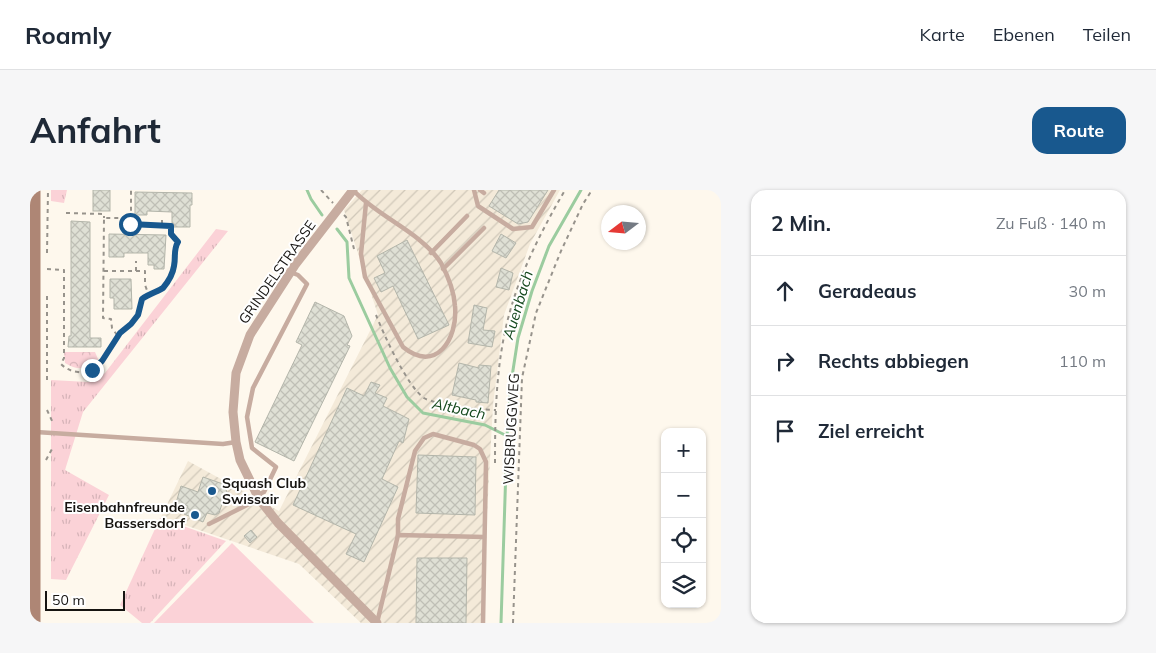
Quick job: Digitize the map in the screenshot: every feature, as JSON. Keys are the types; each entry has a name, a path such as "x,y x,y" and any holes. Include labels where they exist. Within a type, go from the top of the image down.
{"main road":[{"path":"35,190 35,623"}],"street":[{"name":"GRINDELSTRASSE","path":"353,190 290,272 250,335 236,373 233,403 236,442 245,472 258,497 278,523 377,623"}],"lane":[{"path":"353,190 366,203 403,228 431,253 444,269 452,287 456,305 455,324 448,343 438,354 424,358 412,355 403,348 365,277 361,254 366,203"},
{"path":"474,190 478,206 513,229 532,226 554,190"},
{"path":"431,253 467,216"},
{"path":"444,269 484,228"},
{"path":"209,524 264,492 276,467 252,448 247,417 253,388 307,284 298,275 290,272"},
{"path":"36,432 223,444 236,442"},
{"path":"377,623 398,535 398,519 415,451 424,438 433,434 474,445 480,449 486,462 483,623"},
{"path":"398,535 484,537"}],"path":[{"path":"47,260 48,190"},
{"path":"47,270 64,270 64,358 61,364 71,371 82,373 92,370 102,361 118,336 138,315 142,299 148,294 162,290 174,266 174,248 178,242 171,234 171,226 130,224 131,190"},
{"path":"321,190 338,209"},
{"path":"495,438 498,377 509,316 525,266 541,232 565,190"},
{"name":"WISBRUGGWEG","path":"513,623 522,378 536,313 561,251 583,204 592,190"},
{"path":"66,213 104,214 103,318 111,319 112,328 118,336"},
{"path":"162,216 162,225"},
{"path":"104,218 131,218"},
{"path":"136,261 136,271"},
{"path":"104,271 145,270 145,285 148,294"},
{"path":"47,289 47,388"},
{"path":"46,408 49,418 53,423"}],"shaded area":[{"path":"362,190 560,190 530,244 504,315 493,405 481,623 361,623 299,564 161,517 188,461 279,511 378,315 344,210"}],"green space":[{"path":"51,190 67,190 64,203 51,201"},
{"path":"216,229 228,231 83,412 65,470 109,495 66,580 51,579 51,380 88,382 105,373"},
{"path":"64,352 95,352 98,359 87,367 74,367 65,363"},
{"path":"160,518 226,541 150,623 142,623 120,605"},
{"path":"232,543 314,623 154,623"}],"building":[{"path":"93,190 110,190 110,211 93,211"},
{"path":"499,190 548,190 528,222 518,224 489,206"},
{"path":"135,192 192,193 190,227 172,227 172,212 147,211 147,215 135,215"},
{"path":"71,221 90,222 90,338 101,338 101,347 68,347 69,336 71,336"},
{"path":"109,234 166,235 164,269 154,269 154,265 148,265 148,253 124,253 124,257 109,257"},
{"path":"501,234 516,243 506,258 492,251"},
{"path":"407,240 449,325 418,339 393,286 381,292 374,278 385,273 377,256"},
{"path":"501,268 513,273 509,290 496,287"},
{"path":"110,279 131,279 132,309 114,309 114,298 110,298"},
{"path":"315,302 344,316 352,336 347,345 350,346 294,461 255,442 302,345 296,342"},
{"path":"474,305 487,308 483,330 495,331 492,347 468,343"},
{"path":"459,363 479,368 479,365 491,366 488,403 476,402 476,400 452,395"},
{"path":"371,382 380,385 375,393 387,398 383,406 409,419 403,443 399,441 382,479 398,487 364,562 346,554 356,534 293,505 347,388 364,396"},
{"path":"418,455 476,457 475,515 416,513"},
{"name":"Squash Club Swissair","path":"203,477 223,484 230,498 223,501 219,513 215,515 207,513 203,522 184,514 188,506 176,503 181,486 198,492"},
{"path":"251,530 257,537 250,543 244,536"},
{"path":"417,558 467,558 466,623 416,623"}],"waterway":[{"name":"Altbach","path":"307,190 322,215"},
{"name":"Auenbach","path":"501,623 507,436 511,383 518,338 532,291 549,246 581,190"},
{"name":"Altbach","path":"337,229 347,242 349,278 390,368 407,397 423,413 485,425 507,436"}],"place":[{"name":"Squash Club Swissair","path":"212,491"},
{"name":"Eisenbahnfreunde Bassersdorf","path":"195,515"}],"route":[{"path":"92,370 102,361 120,333 138,315 142,299 150,293 162,290 174,266 174,248 178,242 171,234 171,226 130,224"}]}
